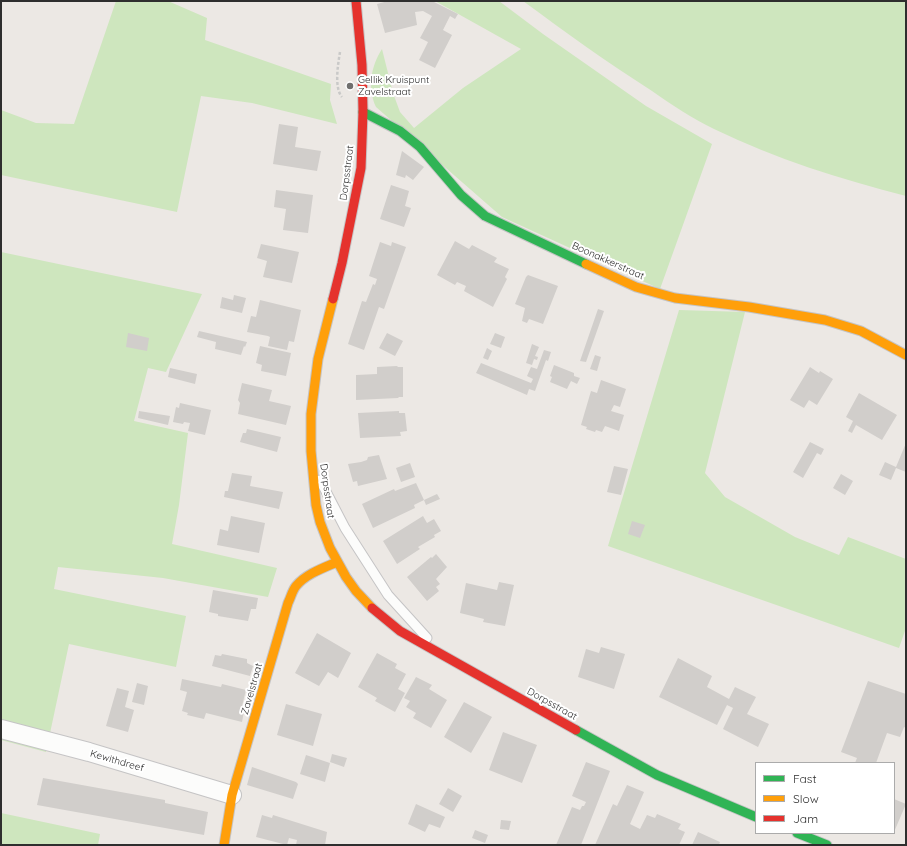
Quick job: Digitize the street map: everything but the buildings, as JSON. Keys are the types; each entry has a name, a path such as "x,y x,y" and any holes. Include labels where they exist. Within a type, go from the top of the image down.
{"street":[{"name":"Dorpsstraat","path":"356,1 362,65 363,112 360,168 342,263 318,359 311,414 312,466 316,505 324,535 337,562 356,591 369,605 400,631 657,774 755,817"},
{"name":"Boonakkerstraat","path":"363,112 400,131 420,147 461,195 485,216 636,287 675,298 749,307 825,320 861,331 906,355"},
{"name":"Zavelstraat","path":"224,845 232,795 288,603 294,590 306,578 337,562"},
{"name":"Kewithdreef","path":"1,729 89,752 232,795"},
{"path":"800,834 827,845"}],"lane":[{"path":"312,466 345,528 388,595 443,655"}],"green space":[{"path":"116,1 168,1 207,18 205,40 331,84 330,100 337,124 252,103 201,96 177,212 1,175 1,110 36,123 74,124"},
{"path":"435,1 499,1 543,34 646,106 712,144 660,289 502,217 376,107 373,100 371,85 375,63 382,49 393,93 400,112 414,128 463,88 521,49"},
{"path":"523,1 906,1 906,196 857,183 785,159 737,140 706,125 683,112 619,69"},
{"path":"1,252 202,294 166,372 148,368 134,421 188,433 179,505 172,544 277,568 268,597 163,578 58,567 54,589 186,616 176,667 69,644 46,752 1,740"},
{"path":"679,310 745,312 705,473 725,497 795,537 839,555 848,537 906,559 906,628 899,648 608,546"},
{"path":"1,813 100,834 98,845 1,845"}],"traffic: fast":[{"path":"363,112 400,131 420,147 461,195 485,216 586,264"},
{"path":"576,730 657,775 755,817"},
{"path":"800,834 827,845"}],"traffic: slow":[{"path":"586,264 636,287 675,298 749,307 825,320 861,331 906,355"},
{"path":"333,299 318,359 311,414 311,451 316,505 320,522 330,548 346,577 356,591 372,608"},
{"path":"224,845 232,795 293,590 305,578 337,562"}],"traffic: jam":[{"path":"333,299 342,263 361,168 363,112 362,65 356,1"},
{"path":"372,608 400,631 576,730"}],"place":[{"name":"Gellik Kruispunt Zavelstraat","path":"350,86"}]}
